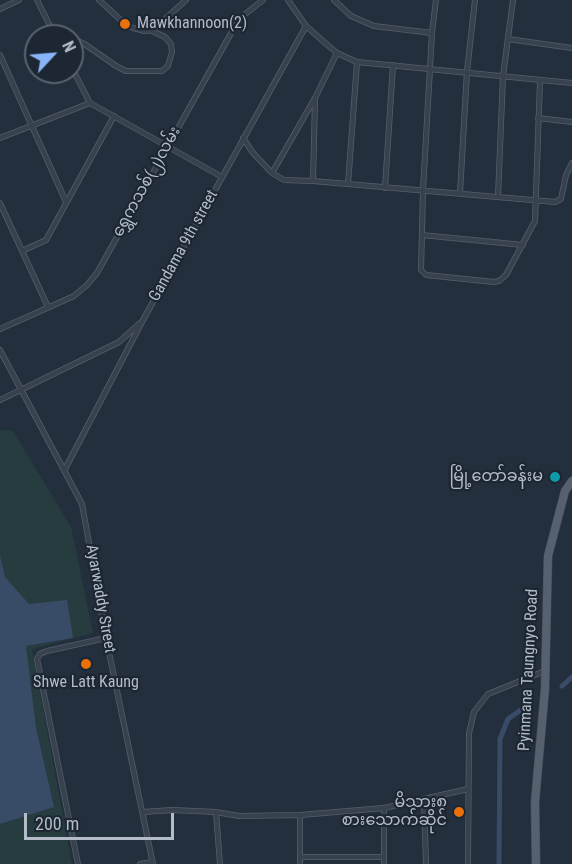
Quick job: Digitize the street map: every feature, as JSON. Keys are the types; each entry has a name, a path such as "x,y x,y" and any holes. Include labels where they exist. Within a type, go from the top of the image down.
{"main road":[{"name":"Pyinmana Taungnyo Road","path":"536,864 535,802 545,689 548,556 566,491 572,481"}],"street":[{"path":"0,9 19,0"},
{"path":"37,0 50,24"},
{"path":"99,0 124,23 145,31 150,30 186,0"},
{"name":"ရွှေကသစ်(၂)လမ်း","path":"0,329 74,296 97,273 239,19 263,0"},
{"path":"288,0 306,26 338,53 357,62 572,83"},
{"path":"334,0 351,16 374,26 432,33"},
{"path":"436,0 429,68 423,190 421,270 426,275 499,281 506,275 535,221 540,81"},
{"path":"460,193 467,72 475,0"},
{"path":"498,197 503,76 513,0"},
{"name":"Gandama 9th street","path":"65,469 143,320 306,26"},
{"path":"84,44 126,71 162,71 168,66 172,52 171,45 165,37 150,30"},
{"path":"508,39 572,48"},
{"path":"272,173 338,53"},
{"path":"0,55 66,202"},
{"path":"348,184 357,62"},
{"path":"385,188 393,65"},
{"path":"80,84 90,103 222,177"},
{"path":"314,181 315,98"},
{"path":"0,138 90,103"},
{"path":"22,251 46,240 114,116"},
{"path":"538,118 572,122"},
{"path":"243,138 253,153 272,173 284,180 555,202 561,199 566,175 572,163"},
{"path":"0,202 48,307"},
{"path":"422,235 523,245"},
{"path":"0,400 118,342 143,320"},
{"name":"Ayarwaddy Street","path":"0,350 82,504 106,638 152,863"},
{"path":"78,864 37,659 40,654 47,651 106,638"},
{"path":"468,864 469,733 474,712 488,694 545,671"},
{"path":"143,812 172,810 216,812 239,816 300,815 384,808 468,789"},
{"path":"424,799 426,864"},
{"path":"384,808 384,864"},
{"path":"216,812 220,864"},
{"path":"300,815 300,864"},
{"path":"300,858 384,857"},
{"path":"140,864 152,863"}],"green space":[{"path":"0,430 13,431 71,527 93,633 32,649 72,864 0,864"}],"water":[{"path":"0,556 5,577 29,604 67,600 73,638 26,646 36,728 54,807 0,824"}],"waterway":[{"path":"562,686 572,677"},
{"path":"499,864 500,739 508,719 525,707"}],"place":[{"name":"Mawkhannoon(2)","path":"125,24"},
{"name":"မြို့တော်ခန်းမ","path":"555,477"},
{"name":"Shwe Latt Kaung","path":"86,664"},
{"name":"မိသားစု စားသောက်ဆိုင်","path":"459,812"}]}
